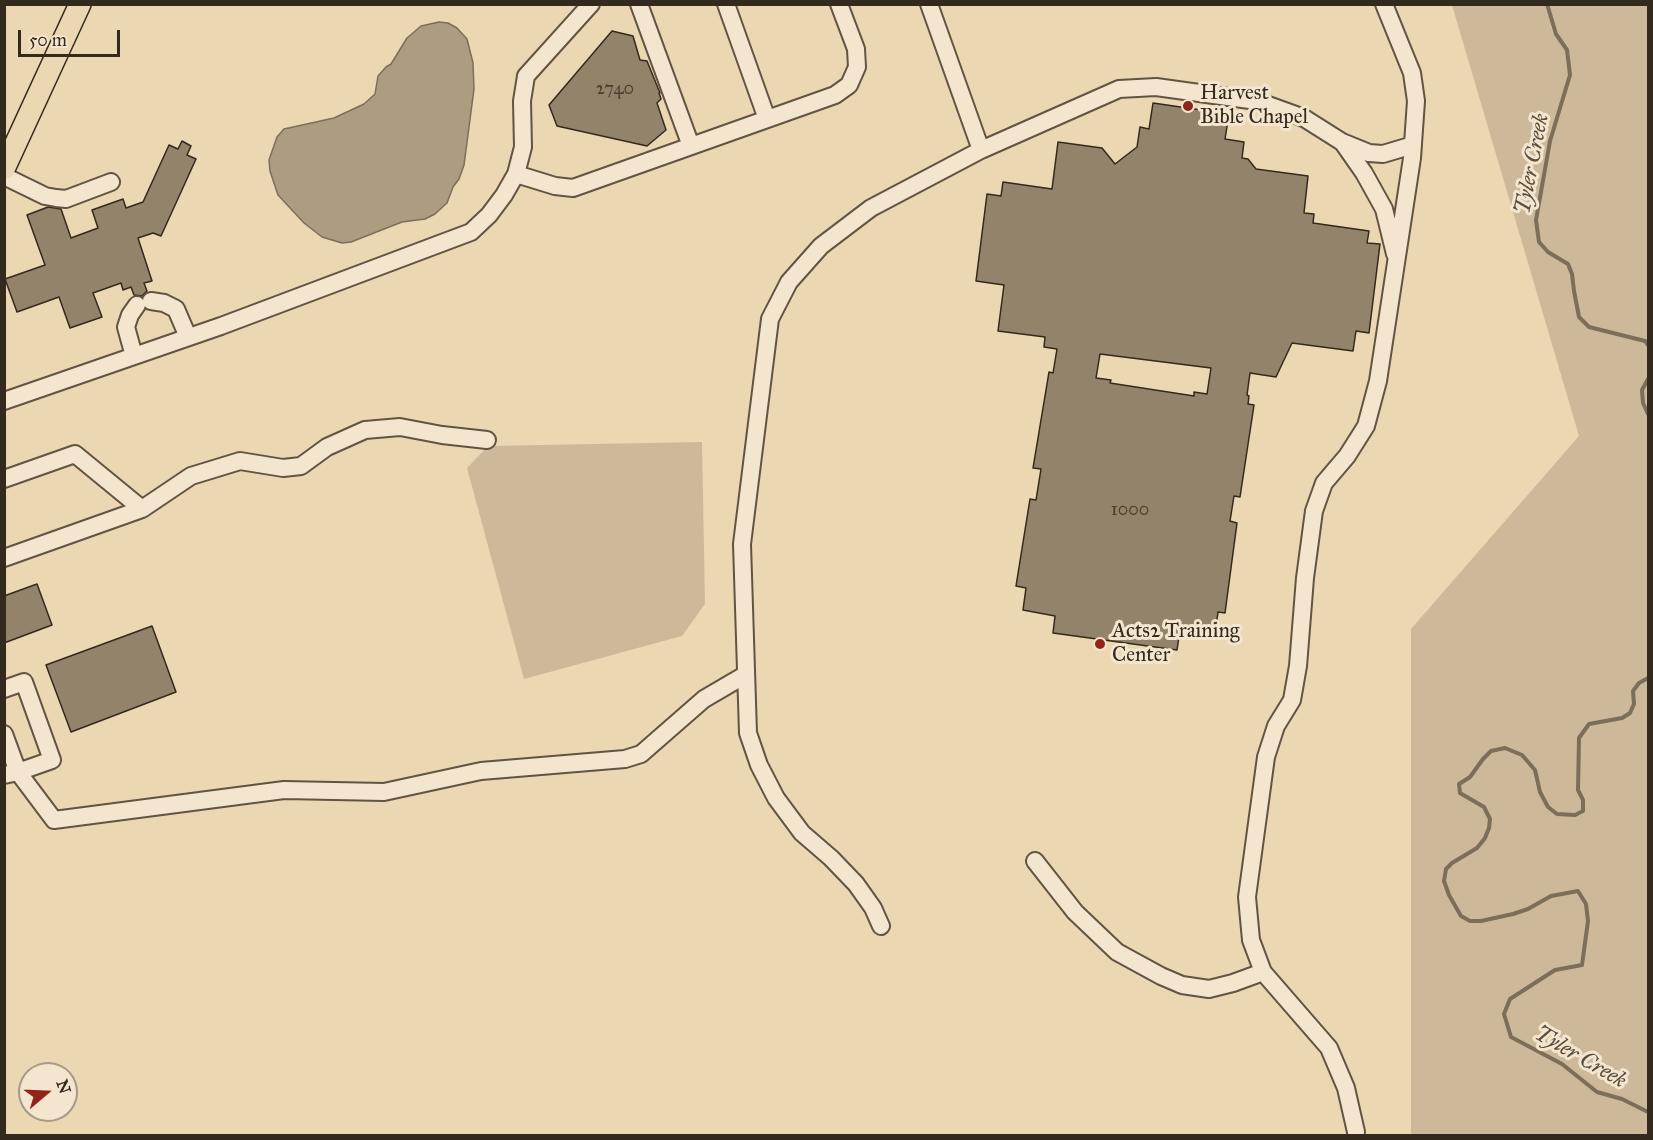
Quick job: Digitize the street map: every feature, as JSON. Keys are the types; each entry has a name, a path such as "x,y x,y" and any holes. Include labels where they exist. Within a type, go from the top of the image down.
{"main road":[{"path":"4,169 80,4"}],"lane":[{"path":"4,400 188,337 471,232 489,215 516,174 523,147 522,100 526,76 591,4"},
{"path":"639,4 691,146"},
{"path":"726,4 767,119"},
{"path":"516,174 555,186 573,188 834,95 849,85 857,67 856,48 839,4"},
{"path":"929,4 981,150"},
{"path":"1356,1132 1346,1088 1329,1048 1263,972 1251,940 1248,897 1266,757 1276,726 1292,700 1298,666 1305,578 1314,512 1324,483 1347,456 1366,426 1378,381 1397,260 1413,145 1416,101 1412,73 1384,4"},
{"path":"881,926 873,908 856,884 802,832 776,798 759,765 747,733 742,544 770,319 789,282 821,246 871,208 981,150 1119,89 1156,87 1257,101 1304,118 1342,142 1369,153 1383,154 1413,145"},
{"path":"1342,142 1384,208 1397,260"},
{"path":"4,176 45,196 66,199 111,182"},
{"path":"134,356 126,327 130,315 144,302 164,303 176,309 188,337"},
{"path":"4,558 142,509 191,476 240,461 283,468 301,466 327,447 365,430 400,428 487,440"},
{"path":"4,479 75,454 142,509"},
{"path":"4,734 11,773 54,820 284,790 384,792 481,771 625,759 641,754 704,699 745,675"},
{"path":"4,689 24,682 52,760 11,773"},
{"path":"1035,861 1075,912 1117,952 1161,976 1182,985 1209,989 1263,972"}],"shaded area":[{"path":"1452,5 1648,5 1648,1135 1411,1135 1411,629 1579,436"},
{"path":"439,22 448,23 457,28 467,39 473,63 474,89 464,165 447,203 435,214 425,219 402,222 351,242 342,243 322,237 304,223 278,195 269,160 277,137 284,129 334,118 364,104 375,94 378,76 391,64 407,38 421,26"},
{"path":"702,442 705,604 682,636 524,679 467,468 488,446"}],"building":[{"path":"612,31 633,36 640,60 647,61 660,93 661,99 657,103 666,130 647,146 557,126 549,105"},
{"path":"1153,103 1229,114 1225,139 1244,142 1242,158 1248,159 1256,169 1308,176 1304,213 1314,214 1313,223 1369,231 1367,243 1380,244 1369,333 1356,331 1353,351 1292,343 1276,377 1250,373 1248,404 1254,405 1240,497 1234,496 1230,521 1237,523 1225,613 1218,612 1215,635 1180,630 1177,650 1053,633 1055,616 1023,610 1026,588 1016,586 1030,499 1036,500 1041,469 1033,468 1049,372 1053,373 1057,349 1044,347 1045,337 998,331 1004,285 976,281 987,194 1001,196 1003,182 1052,189 1058,142 1102,148 1115,164 1137,147 1140,127 1149,129","holes":["1100,354 1211,368 1207,394 1194,392 1194,396 1110,383 1111,380 1096,378"]},
{"path":"182,141 191,146 187,155 196,159 161,236 153,233 138,238 152,281 144,283 147,291 142,296 134,295 131,287 123,290 121,283 93,293 102,317 70,328 59,297 17,312 5,279 45,265 27,215 48,207 61,209 71,238 98,228 92,210 123,199 126,208 143,202 169,145 178,149"},
{"path":"37,584 52,625 4,643 4,596"},
{"path":"152,626 176,692 71,732 46,665"}],"waterway":[{"name":"Tyler Creek","path":"1547,4 1556,34 1567,50 1570,75 1550,141 1536,220 1539,242 1548,252 1568,264 1572,274 1579,317 1589,327 1645,341 1648,345"},
{"name":"Tyler Creek","path":"1648,379 1642,390 1643,403 1648,414"},
{"name":"Tyler Creek","path":"1648,678 1639,683 1633,691 1634,704 1630,713 1622,718 1589,724 1579,738 1578,790 1583,800 1583,811 1575,815 1557,814 1548,807 1540,792 1535,770 1522,755 1505,748 1491,751 1470,777 1459,784 1460,793 1484,807 1490,819 1489,828 1477,848 1446,869 1444,881 1461,916 1470,921 1513,914 1528,909 1551,896 1578,891 1586,904 1588,921 1582,965 1555,970 1510,999 1504,1014 1511,1037 1562,1064 1597,1092 1622,1099 1648,1112"}],"place":[{"name":"Harvest Bible Chapel","path":"1188,106"},
{"name":"Acts2 Training Center","path":"1100,644"}]}
